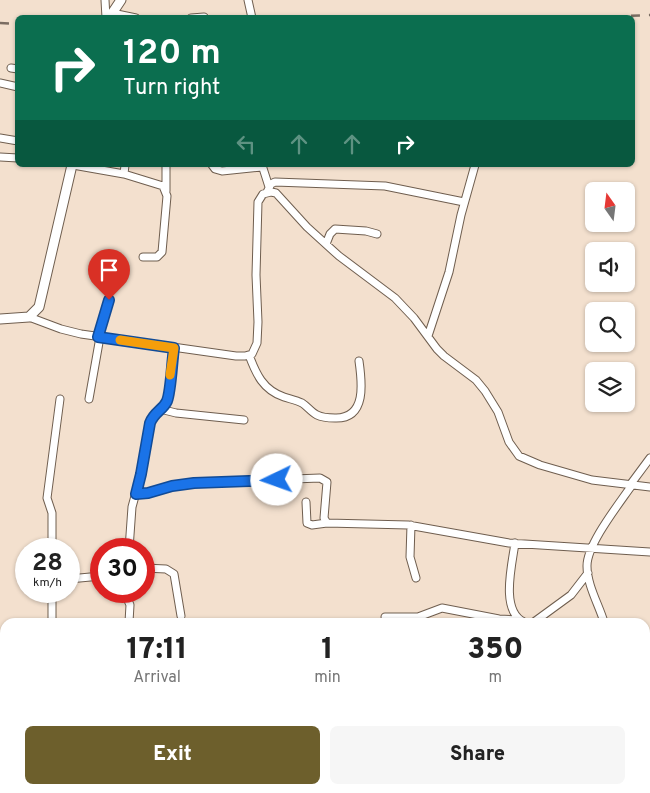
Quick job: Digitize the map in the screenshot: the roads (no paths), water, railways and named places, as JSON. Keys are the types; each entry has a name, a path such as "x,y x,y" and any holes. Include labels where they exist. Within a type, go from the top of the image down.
{"street":[{"path":"105,0 109,15"},
{"path":"110,15 121,0"},
{"path":"248,0 251,15"},
{"path":"0,83 15,86"},
{"path":"0,138 15,140"},
{"path":"0,157 15,158"},
{"path":"29,316 39,307 42,297 73,167"},
{"path":"84,167 124,174 163,186 166,191"},
{"path":"124,167 124,174"},
{"path":"143,257 156,258 162,252 166,215 166,167"},
{"path":"214,167 222,171 254,167"},
{"path":"262,167 268,190"},
{"path":"428,336 445,288 464,202 474,167"},
{"path":"0,319 29,316 60,328 99,337 236,356 249,355 255,350 257,343 258,202 275,182 369,184 399,188 464,202"},
{"path":"268,190 276,193 307,227 326,244 395,298 407,309 444,356 476,380 498,412 509,442 519,456 534,463 592,480 650,487"},
{"path":"326,244 330,234 335,229 366,231 377,234"},
{"path":"89,399 99,337 109,300"},
{"path":"130,538 132,507 141,474 150,423 152,416 166,403 168,398 174,348"},
{"path":"249,355 254,370 268,389 275,394 299,401 312,413 326,418 346,418 359,402 362,383 359,361"},
{"path":"52,538 52,513 47,498 60,399"},
{"path":"160,409 176,413 244,420"},
{"path":"603,618 588,572 588,559 592,548 650,458"},
{"path":"136,494 194,483 320,478 327,482 324,518 327,523"},
{"path":"306,502 307,523 312,525 327,523 382,523 411,525 515,543 650,552"},
{"path":"411,525 410,557 416,578"},
{"path":"515,543 510,592 512,611 519,618"},
{"path":"155,568 166,569 174,574 181,616"},
{"path":"539,618 571,595 588,572"},
{"path":"52,603 52,618"},
{"path":"129,603 129,618"},
{"path":"385,617 418,617 442,608 494,618"}],"railway":[{"path":"635,16 650,15"},
{"path":"0,23 15,24"}]}
